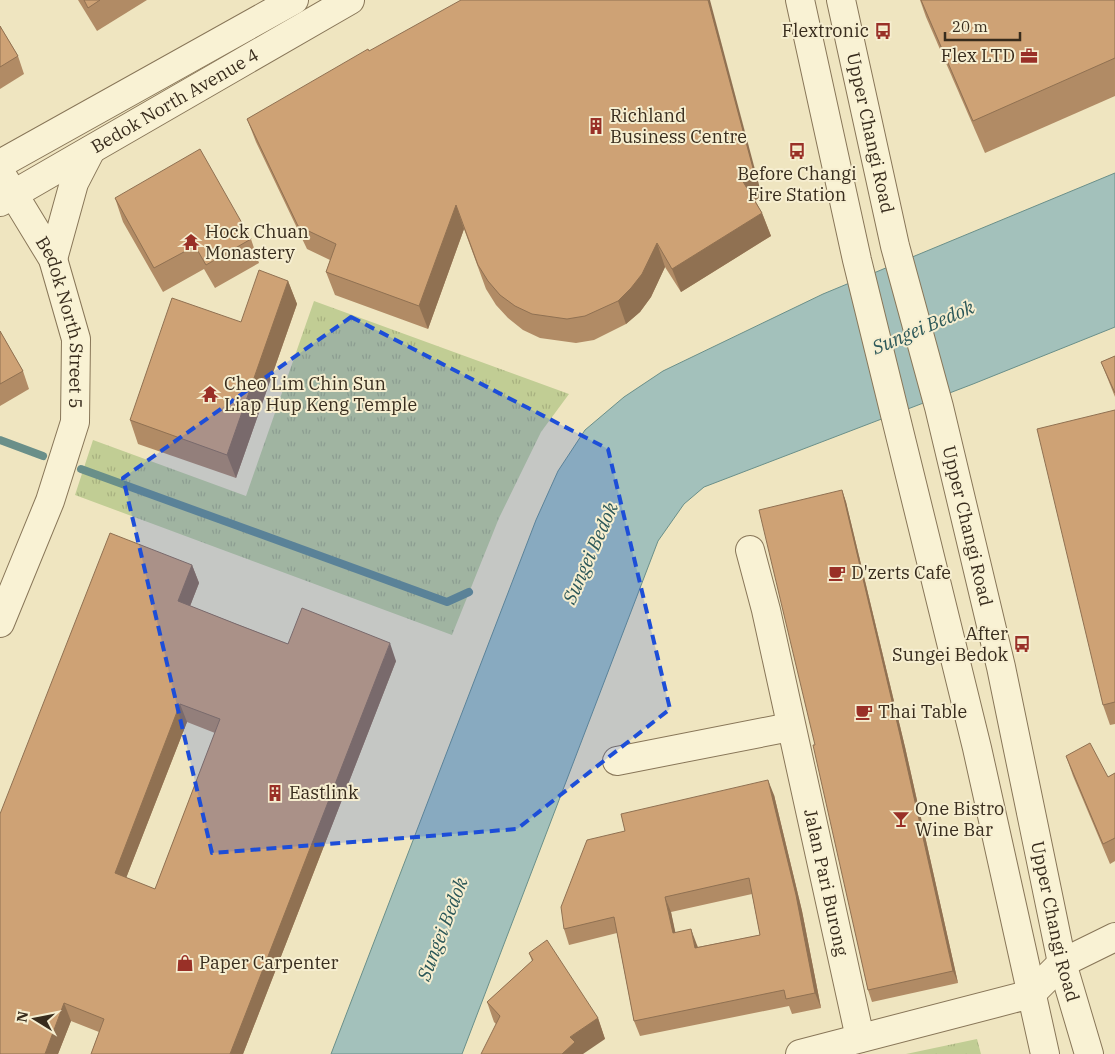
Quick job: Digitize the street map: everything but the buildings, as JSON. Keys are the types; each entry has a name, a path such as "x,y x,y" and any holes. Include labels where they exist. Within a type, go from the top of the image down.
{"street":[{"name":"Bedok North Avenue 4","path":"0,164 294,0"},
{"name":"Bedok North Avenue 4","path":"4,189 91,150 350,0"},
{"path":"800,0 859,268 976,748 1045,1054"},
{"name":"Upper Changi Road","path":"841,0 897,253 939,407 1001,667 1062,963 1089,1054"},
{"path":"53,258 74,183 91,150"},
{"name":"Bedok North Street 5","path":"0,623 44,517 74,422 76,338 53,258 4,189"},
{"name":"Jalan Pari Burong","path":"750,550 766,610 790,727 860,1038"},
{"path":"617,761 790,727"},
{"path":"800,1054 1031,994 1062,963 1115,937"}],"highlighted area":[{"path":"351,317 608,449 670,709 517,829 212,853 123,478"}],"green space":[{"path":"314,301 569,394 541,432 499,518 452,635 75,495 93,440 246,496"},
{"path":"977,1039 981,1054 906,1054"}],"water":[{"name":"Sungei Bedok","path":"1115,173 1115,327 973,384 704,487 684,504 658,541 462,1054 331,1054 536,520 558,471 585,430 624,397 663,371 823,294"}],"waterway":[{"path":"0,440 43,456"},
{"path":"81,469 447,602 469,592"}],"place":[{"name":"Flextronic","path":"883,31"},
{"name":"Flex LTD","path":"1029,56"},
{"name":"Richland Business Centre","path":"596,126"},
{"name":"Before Changi Fire Station","path":"797,151"},
{"name":"Hock Chuan Monastery","path":"191,242"},
{"name":"Cheo Lim Chin Sun Liap Hup Keng Temple","path":"210,394"},
{"name":"D'zerts Cafe","path":"837,573"},
{"name":"After Sungei Bedok","path":"1022,644"},
{"name":"Thai Table","path":"864,712"},
{"name":"Eastlink","path":"275,793"},
{"name":"One Bistro Wine Bar","path":"901,819"},
{"name":"Paper Carpenter","path":"185,963"}]}
